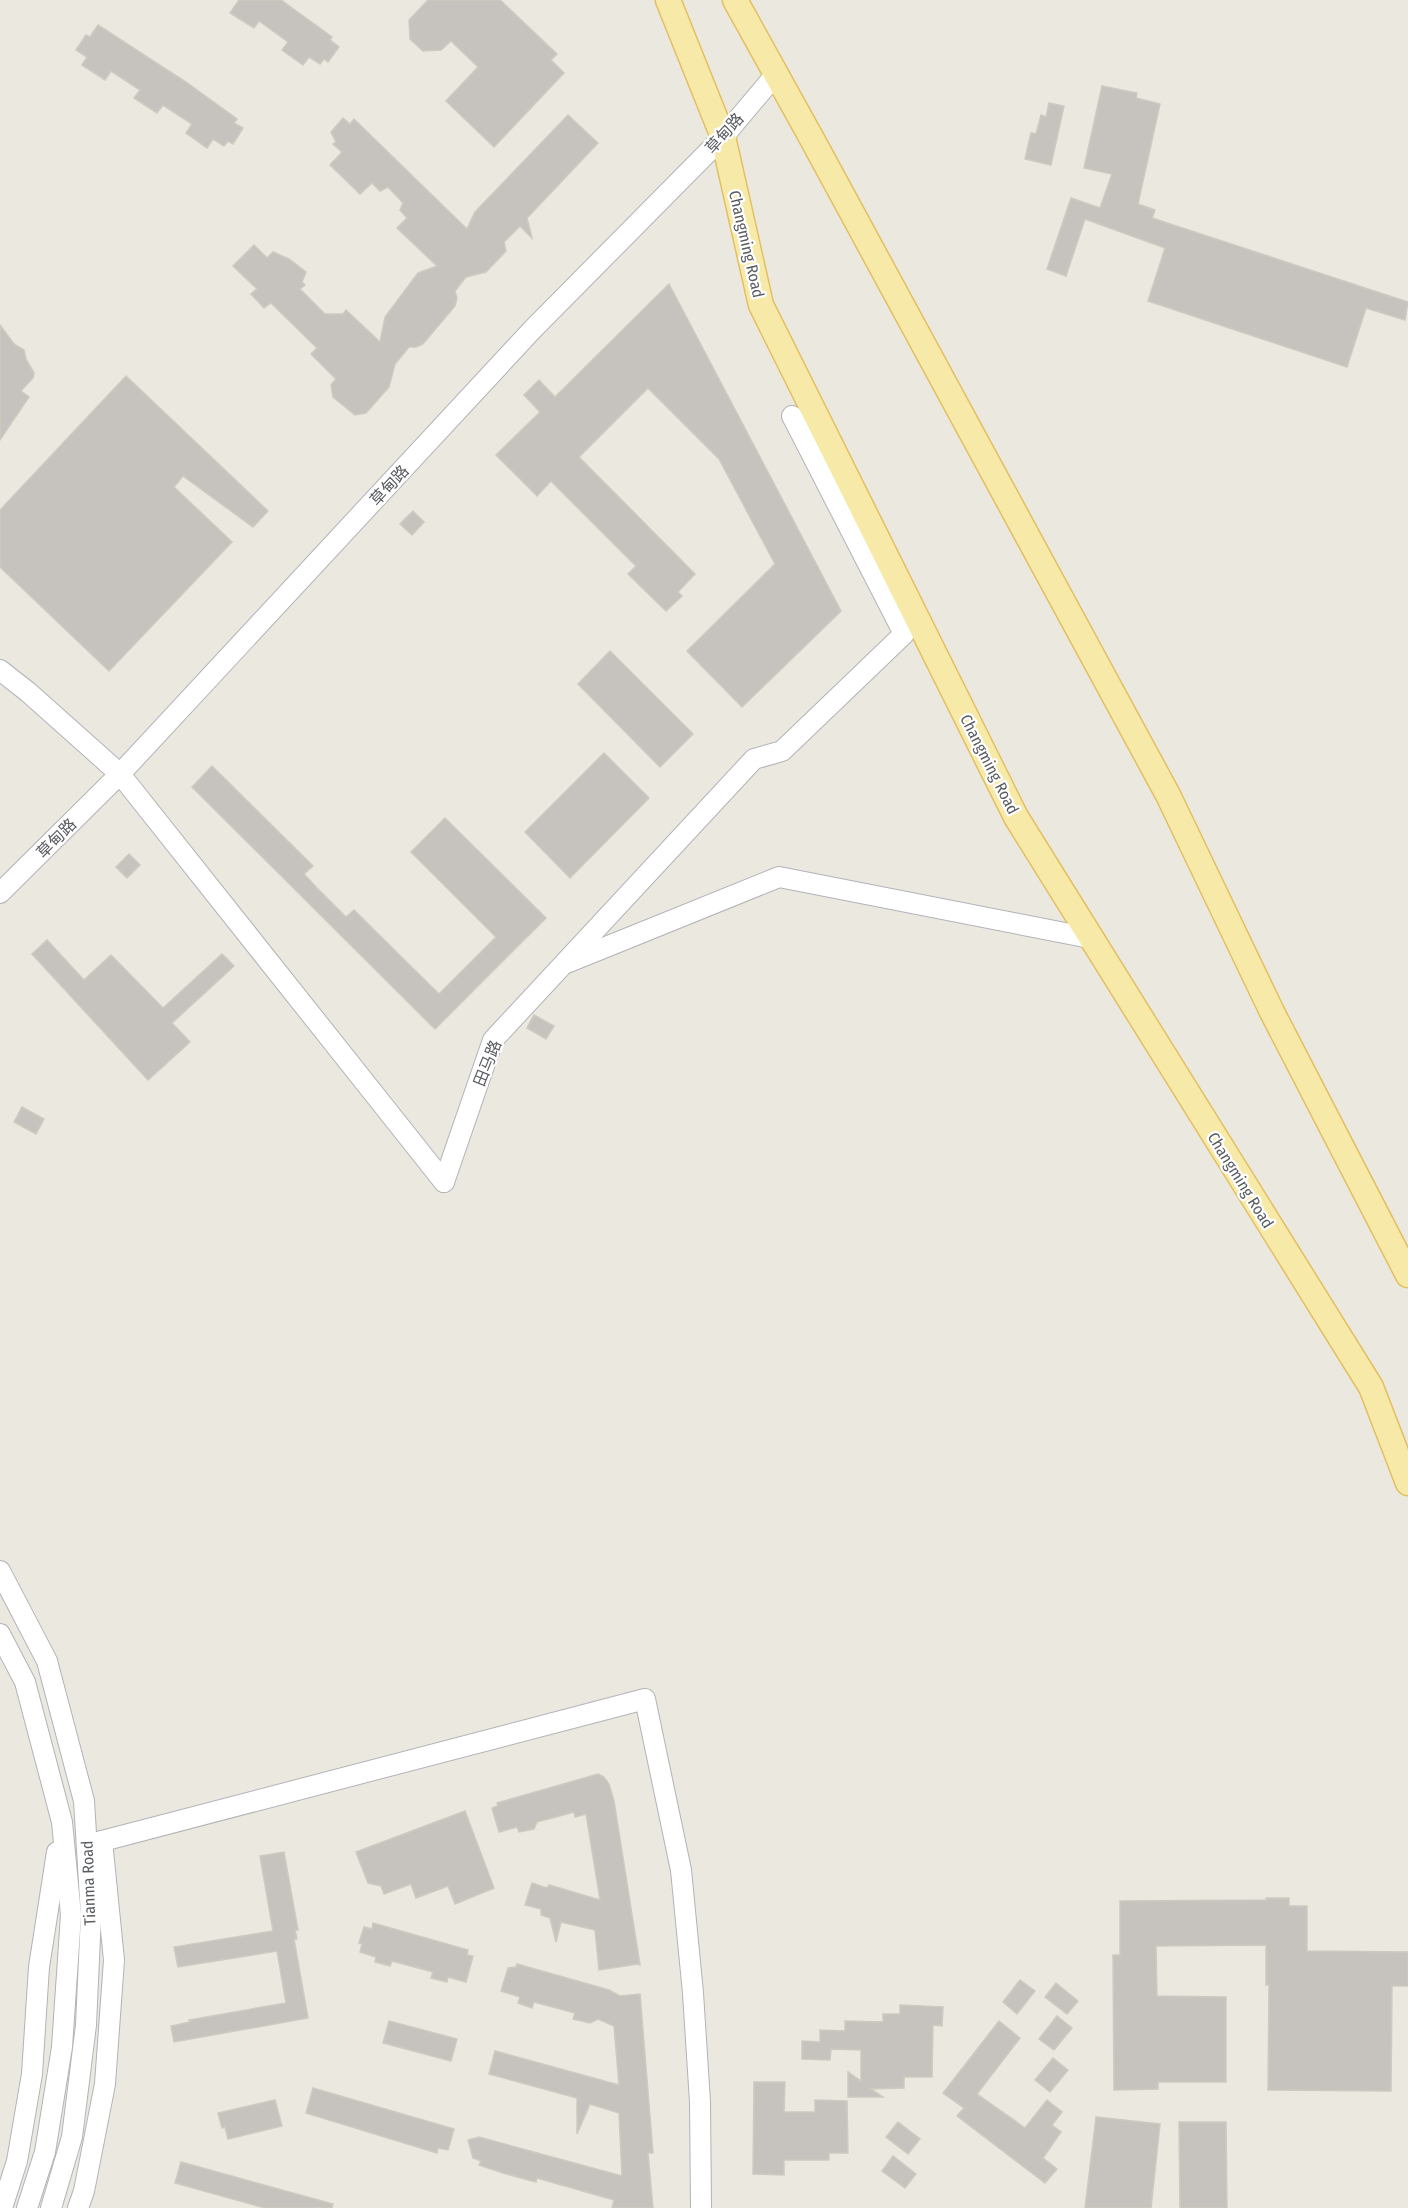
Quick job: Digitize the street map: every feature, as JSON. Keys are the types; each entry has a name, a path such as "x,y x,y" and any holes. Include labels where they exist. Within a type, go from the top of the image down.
{"main road":[{"name":"Changming Road","path":"668,0 723,137 761,305 1016,817 1371,1387 1408,1483"},
{"path":"735,0 1168,795 1272,1012 1408,1275"}],"street":[{"name":"草甸路","path":"0,893 120,774 532,330 723,137 776,74"},
{"name":"田马路","path":"120,774 444,1182 493,1040 754,759 782,751 904,634 792,416"},
{"path":"0,670 120,774"},
{"path":"564,964 779,877 1090,938"},
{"name":"Tianma Road","path":"0,1571 47,1661 94,1843 86,2025 72,2137 51,2208"},
{"name":"Tianma Road","path":"0,1634 25,1682 62,1822 71,1915 62,2047 45,2152 27,2208"},
{"path":"78,2208 84,2191 105,2084 114,1960 94,1843 645,1699 681,1870 693,1993 700,2102 701,2208"},
{"path":"2,2208 17,2161 32,2074 39,1966 62,1822"}],"building":[{"path":"239,0 281,0 332,37 330,40 339,47 328,62 324,59 320,64 309,57 303,65 282,50 288,42 259,21 254,28 230,13"},
{"path":"428,0 500,0 557,54 551,60 564,73 494,147 446,101 478,67 451,41 441,50 423,51 410,39 409,20"},
{"path":"98,25 186,82 237,119 234,123 243,128 233,144 228,141 224,146 213,139 207,148 186,133 192,124 163,105 157,113 134,98 140,90 111,71 105,80 82,65 87,57 76,50 86,35 90,37"},
{"path":"1102,86 1137,93 1136,98 1160,104 1138,204 1155,210 1152,218 1408,302 1405,320 1366,308 1347,367 1148,301 1165,248 1085,219 1066,276 1047,269 1071,198 1100,208 1112,174 1084,168"},
{"path":"1049,103 1064,106 1051,165 1025,159 1031,133 1036,134 1041,115 1046,117"},
{"path":"568,115 598,143 527,218 532,238 520,226 504,242 506,251 486,272 466,277 455,291 457,298 455,306 423,344 409,347 395,364 389,387 366,413 355,415 333,397 331,385 336,379 311,354 317,348 271,303 264,308 251,294 257,289 233,266 254,245 267,258 273,252 289,259 306,272 302,282 305,285 300,289 325,314 343,314 346,310 380,342 385,317 418,273 437,266 397,228 407,218 400,210 403,203 388,187 380,191 372,183 360,194 330,165 342,152 333,144 336,142 331,132 343,118 350,124 354,119 467,229 475,212"},
{"path":"669,284 841,611 742,707 687,651 775,564 719,459 648,388 579,457 695,574 678,592 682,596 666,611 628,574 636,566 551,481 537,496 496,455 540,412 524,395 539,380 555,397"},
{"path":"0,325 14,344 24,350 34,373 33,378 21,391 29,397 0,440"},
{"path":"126,376 268,511 253,527 183,476 174,487 232,542 109,671 0,567 0,510"},
{"path":"413,511 424,522 412,535 400,524"},
{"path":"610,651 693,734 660,767 578,684"},
{"path":"604,753 649,798 570,878 525,832"},
{"path":"212,766 313,866 304,874 317,888 346,917 354,910 439,994 496,937 411,852 445,818 546,918 435,1029 192,787"},
{"path":"129,854 140,865 127,878 116,867"},
{"path":"47,940 84,980 111,955 163,1008 222,954 234,966 172,1023 190,1042 148,1080 32,954"},
{"path":"534,1015 554,1026 546,1039 527,1028"},
{"path":"22,1107 44,1119 36,1134 14,1122"},
{"path":"598,1774 604,1777 609,1784 614,1801 640,1965 599,1970 595,1930 561,1922 556,1942 550,1918 541,1915 541,1909 525,1905 532,1883 547,1888 549,1885 600,1900 586,1814 575,1817 574,1812 537,1822 534,1829 519,1832 517,1827 499,1832 492,1808 498,1806 497,1803"},
{"path":"465,1811 494,1888 455,1904 448,1886 416,1898 411,1884 384,1894 381,1886 368,1883 356,1852"},
{"path":"284,1852 298,1930 295,1930 297,1939 294,1939 308,2018 174,2042 171,2026 190,2022 189,2020 286,2003 277,1951 178,1967 174,1947 273,1931 260,1856"},
{"path":"1266,1898 1289,1898 1289,1906 1307,1906 1307,1951 1408,1952 1408,1986 1392,1986 1391,2091 1268,2090 1269,1985 1266,1985 1266,1945 1156,1946 1157,1996 1226,1997 1226,2082 1158,2082 1158,2089 1114,2090 1113,1955 1120,1955 1120,1901 1266,1900"},
{"path":"373,1923 468,1950 467,1955 473,1956 466,1982 448,1977 447,1982 431,1978 433,1972 392,1961 390,1966 375,1962 376,1957 360,1952 362,1944 359,1943 364,1927 372,1929"},
{"path":"517,1964 609,1990 620,1996 640,1994 653,2153 648,2153 653,2208 612,2208 614,2200 537,2178 536,2182 503,2173 479,2165 481,2161 473,2158 468,2140 479,2137 622,2176 619,2113 590,2104 577,2134 577,2098 489,2074 495,2051 619,2085 614,2026 598,2019 590,2023 573,2019 575,2013 534,2002 532,2008 518,2003 520,1997 501,1991 508,1968 516,1967"},
{"path":"1020,1980 1035,1991 1017,2014 1003,2002"},
{"path":"1056,1983 1078,2001 1067,2014 1045,1997"},
{"path":"900,2005 943,2007 942,2026 933,2025 932,2077 904,2077 904,2088 871,2089 883,2097 848,2097 848,2072 861,2081 861,2050 831,2049 830,2060 802,2059 802,2041 820,2042 820,2030 845,2031 845,2021 883,2022 883,2014 900,2014"},
{"path":"1057,2016 1072,2028 1054,2050 1039,2039"},
{"path":"389,2021 457,2039 451,2061 383,2043"},
{"path":"999,2021 1020,2038 977,2094 1025,2128 1047,2100 1062,2112 1052,2125 1061,2132 1043,2158 1057,2169 1045,2183 957,2116 964,2108 943,2093"},
{"path":"1053,2058 1068,2070 1050,2092 1035,2080"},
{"path":"754,2082 785,2082 784,2112 815,2112 815,2100 847,2101 848,2153 829,2153 829,2160 784,2160 784,2175 753,2174"},
{"path":"313,2088 454,2129 448,2150 438,2148 437,2153 306,2113"},
{"path":"275,2100 282,2126 228,2139 218,2113"},
{"path":"1096,2117 1160,2124 1151,2208 1085,2208"},
{"path":"898,2122 920,2139 908,2154 886,2137"},
{"path":"1179,2122 1226,2122 1227,2208 1180,2208"},
{"path":"893,2156 916,2174 905,2188 882,2171"},
{"path":"181,2162 333,2204 332,2208 265,2208 175,2183"}]}
